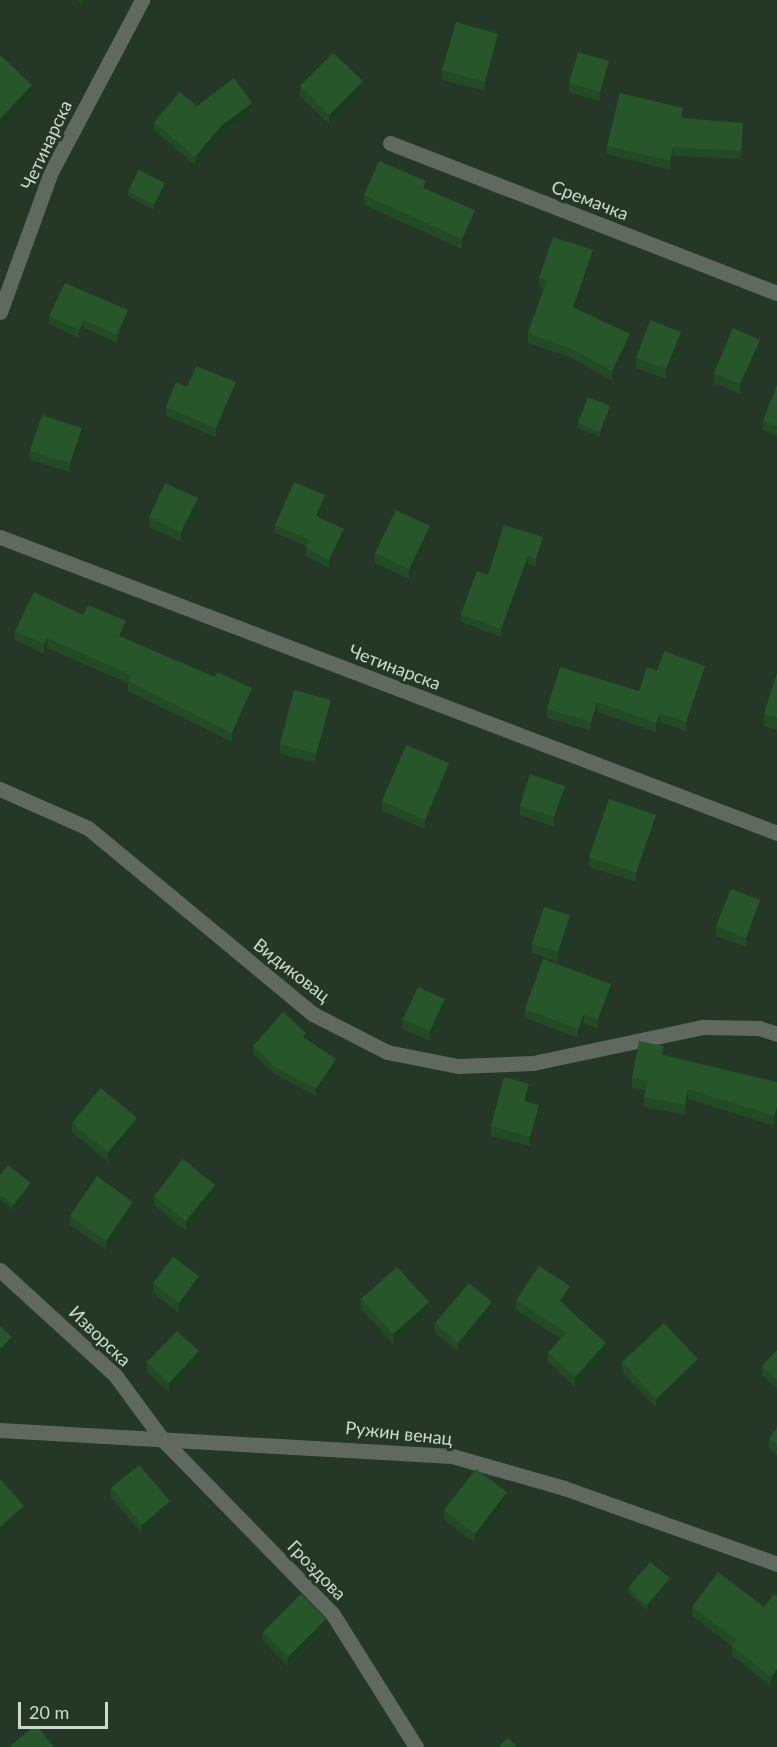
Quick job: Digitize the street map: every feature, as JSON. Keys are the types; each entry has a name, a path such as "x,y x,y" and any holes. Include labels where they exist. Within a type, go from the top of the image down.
{"street":[{"name":"Четинарска","path":"0,312 51,172 142,0"},
{"name":"Сремачка","path":"390,142 777,294"},
{"name":"Четинарска","path":"0,537 777,832"},
{"name":"Видиковац","path":"0,789 88,828 313,1014 387,1052 458,1066 533,1063 703,1027 759,1028 777,1034"},
{"name":"Изворска","path":"0,1270 115,1375 163,1440"},
{"name":"Ружин венац","path":"0,1430 452,1456 564,1488 777,1564"},
{"name":"Гроздова","path":"163,1440 332,1613 417,1747"}],"building":[{"path":"456,22 498,34 485,82 442,70"},
{"path":"578,52 609,61 600,92 569,83"},
{"path":"333,53 363,81 329,115 300,86"},
{"path":"0,55 32,85 0,119"},
{"path":"234,78 252,103 221,126 195,157 154,122 180,92 197,106"},
{"path":"620,93 683,108 681,118 743,123 741,151 673,147 670,161 607,146"},
{"path":"379,161 426,181 423,188 475,210 462,239 364,195"},
{"path":"139,170 165,183 154,205 128,191"},
{"path":"553,237 593,250 573,307 630,334 612,371 574,350 528,333 547,280 539,278"},
{"path":"65,283 128,310 117,335 84,320 79,330 49,316"},
{"path":"650,320 681,332 666,369 636,358"},
{"path":"733,328 760,340 740,384 714,373"},
{"path":"196,366 236,382 216,428 166,407 176,382 187,387"},
{"path":"777,385 777,426 763,421"},
{"path":"588,397 610,406 600,432 578,423"},
{"path":"42,415 82,428 70,463 30,451"},
{"path":"294,482 325,495 316,516 344,529 329,560 306,548 310,540 275,525"},
{"path":"165,483 198,498 181,532 149,517"},
{"path":"396,510 430,526 409,569 375,553"},
{"path":"504,525 543,537 536,559 528,556 501,629 461,614 477,571 488,575"},
{"path":"34,592 83,615 88,605 126,621 119,636 215,677 217,672 252,688 232,733 128,681 131,675 47,638 44,644 15,631"},
{"path":"664,651 705,666 686,722 660,713 656,723 597,702 591,722 547,709 560,667 639,691 647,667 657,671"},
{"path":"777,673 777,718 764,714"},
{"path":"294,690 331,700 316,754 280,744"},
{"path":"406,745 449,763 425,820 382,801"},
{"path":"530,774 565,786 554,817 520,806"},
{"path":"609,799 656,815 636,873 589,857"},
{"path":"731,889 760,900 746,938 716,926"},
{"path":"544,907 570,915 558,952 532,944"},
{"path":"543,959 611,984 598,1019 584,1014 578,1029 525,1009"},
{"path":"418,987 445,999 430,1031 403,1019"},
{"path":"283,1012 306,1033 303,1037 336,1059 316,1088 275,1067 253,1046"},
{"path":"639,1041 664,1046 662,1055 777,1082 777,1107 774,1116 688,1089 685,1105 644,1097 648,1081 632,1078"},
{"path":"504,1077 529,1084 524,1101 539,1105 530,1137 491,1126"},
{"path":"101,1088 137,1118 108,1152 72,1123"},
{"path":"183,1159 215,1185 186,1221 154,1196"},
{"path":"8,1165 31,1183 13,1205 0,1195 0,1175"},
{"path":"97,1176 133,1202 106,1241 70,1216"},
{"path":"173,1257 199,1276 179,1303 153,1283"},
{"path":"539,1266 570,1286 560,1301 606,1343 575,1377 548,1353 566,1333 516,1300"},
{"path":"397,1267 429,1302 393,1334 361,1299"},
{"path":"469,1283 492,1302 458,1343 435,1323"},
{"path":"664,1323 698,1359 656,1399 622,1362"},
{"path":"0,1326 12,1337 0,1349"},
{"path":"177,1331 199,1351 169,1383 147,1362"},
{"path":"777,1350 777,1380 762,1366"},
{"path":"777,1428 777,1445 769,1439"},
{"path":"139,1465 170,1501 142,1525 111,1488"},
{"path":"476,1469 507,1492 475,1534 444,1510"},
{"path":"0,1479 24,1506 0,1527"},
{"path":"650,1562 670,1578 647,1605 628,1588"},
{"path":"718,1572 764,1607 774,1594 777,1597 777,1669 771,1677 732,1646 737,1640 692,1607"},
{"path":"301,1594 326,1619 288,1657 263,1632"},
{"path":"36,1725 54,1747 9,1747"},
{"path":"508,1738 517,1747 498,1747"}]}
